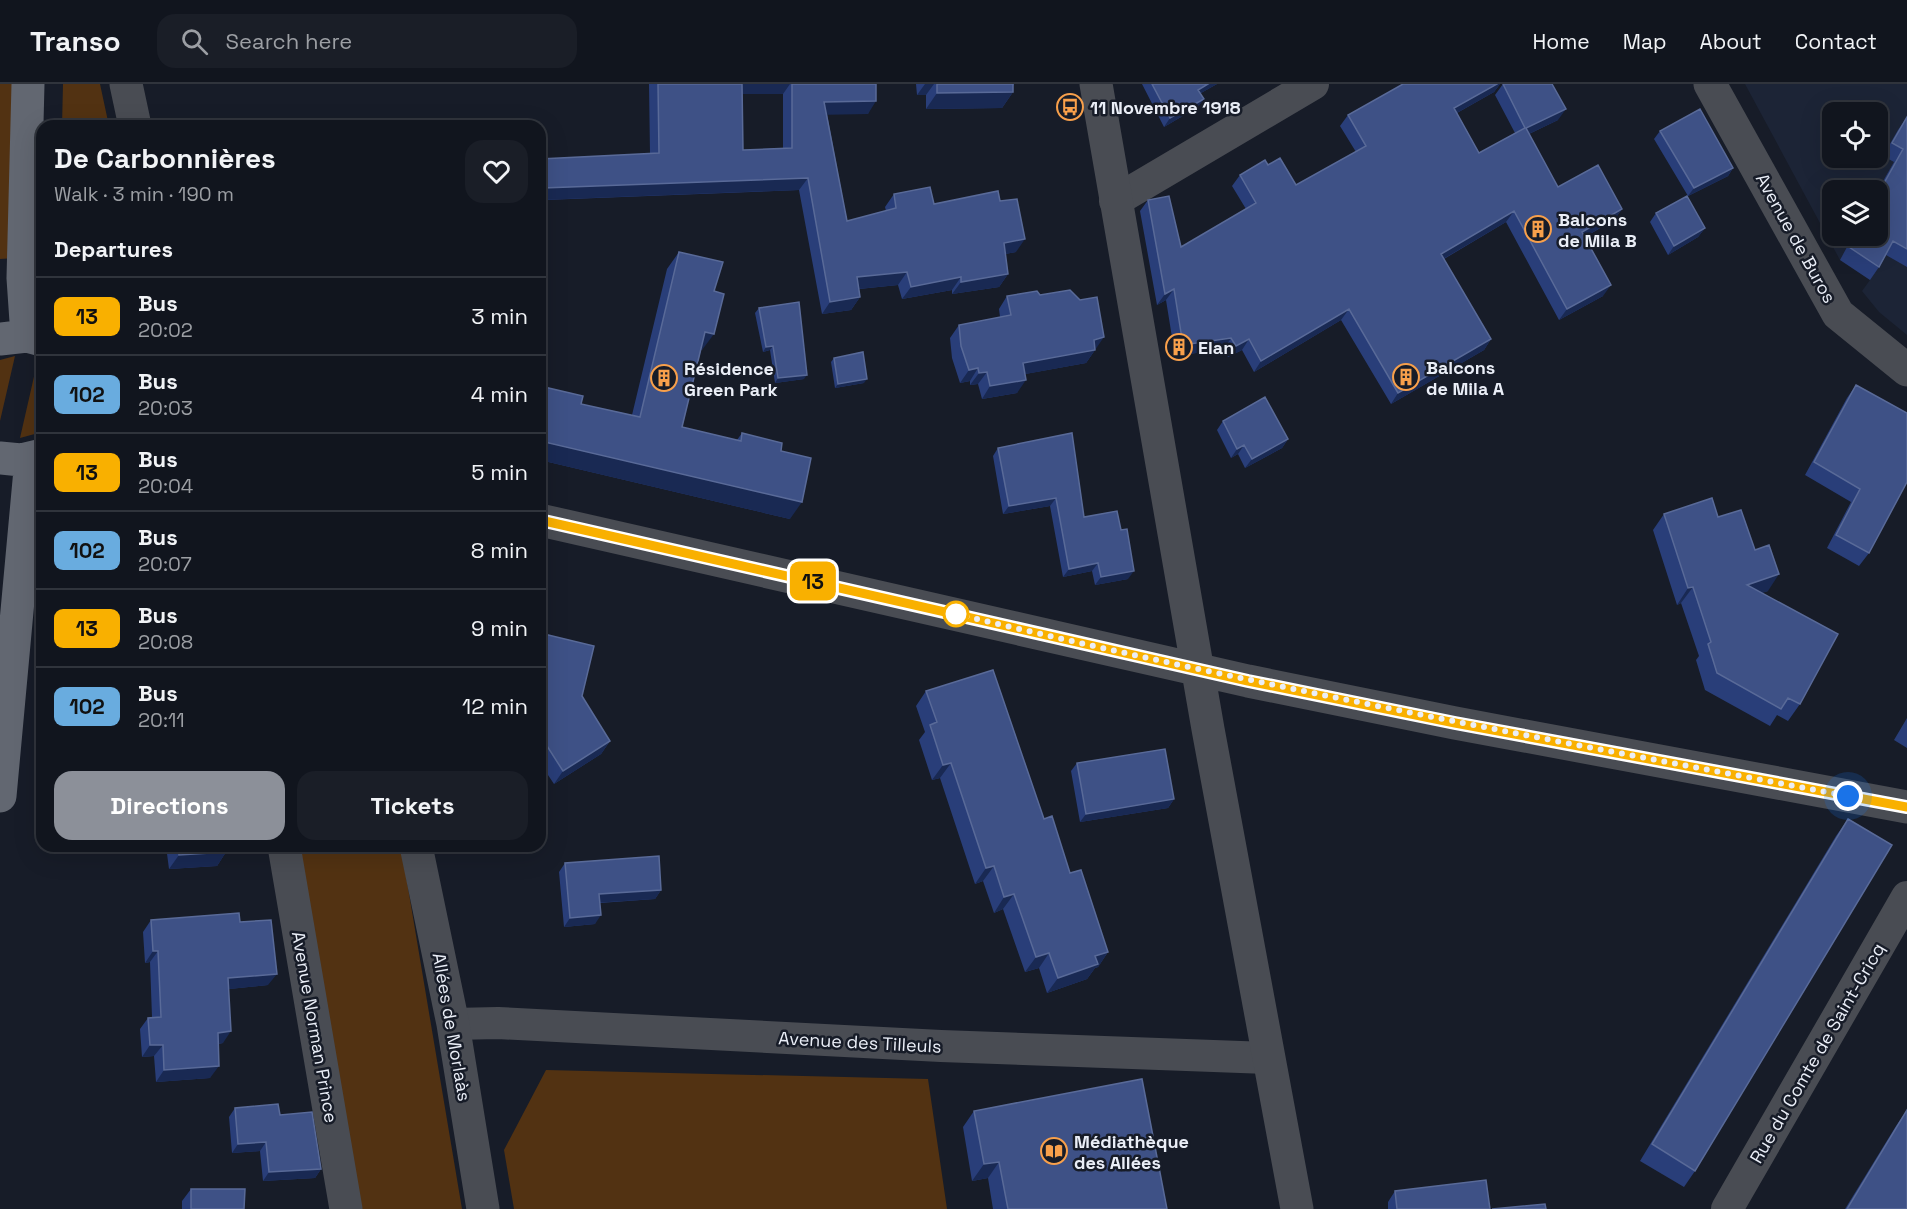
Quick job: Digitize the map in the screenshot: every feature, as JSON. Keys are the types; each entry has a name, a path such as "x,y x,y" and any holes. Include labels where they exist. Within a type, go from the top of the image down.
{"main road":[{"path":"23,338 28,84"},
{"path":"0,796 24,457"}],"street":[{"path":"126,84 134,120"},
{"path":"1096,84 1197,669 1297,1209"},
{"path":"1115,201 1313,84"},
{"name":"Avenue de Buros","path":"1710,84 1838,314 1907,370"},
{"path":"546,521 1197,669 1455,723 1907,807"},
{"name":"Avenue Norman Prince","path":"285,852 346,1209"},
{"name":"Allées de Morlaàs","path":"418,852 453,1024 483,1209"},
{"name":"Rue du Comte de Saint-Cricq","path":"1727,1209 1907,897"},
{"name":"Avenue des Tilleuls","path":"453,1024 498,1023 941,1046 1268,1058"}],"shaded area":[{"path":"0,84 19,84 15,258 0,259"},
{"path":"63,84 100,84 108,120 62,120"},
{"path":"1745,84 1907,84 1907,335 1879,312 1862,291 1870,280 1840,260 1832,246 1888,246 1888,180 1822,180 1822,227"},
{"path":"15,356 0,421 0,360"},
{"path":"36,368 36,434 20,438"},
{"path":"299,852 402,852 462,1209 360,1209"},
{"path":"546,1070 928,1079 947,1209 514,1209 504,1150"}],"building":[{"path":"658,84 742,84 743,150 792,148 792,84 876,84 876,101 824,102 847,221 896,208 894,194 930,187 934,204 998,191 1000,201 1017,199 1025,239 1004,243 1008,274 961,282 961,277 911,287 907,272 857,277 860,297 830,302 808,178 546,188 546,159 659,153"},
{"path":"937,84 1013,84 1013,92 937,93"},
{"path":"1152,84 1208,84 1198,90 1204,99 1170,118"},
{"path":"1403,84 1497,84 1454,108 1479,153 1525,128 1503,84 1552,84 1566,109 1526,128 1558,187 1598,165 1622,209 1582,232 1611,285 1567,309 1514,211 1441,254 1491,339 1398,393 1349,309 1261,361 1249,339 1236,346 1231,338 1183,345 1174,289 1165,294 1148,200 1169,196 1181,247 1256,203 1240,175 1265,160 1268,165 1280,158 1296,185 1366,146 1348,115"},
{"path":"1700,109 1733,168 1694,188 1660,131"},
{"path":"1907,117 1907,249 1893,241 1879,267 1849,247 1888,246 1888,180 1886,180 1903,149 1892,143"},
{"path":"1687,196 1705,228 1674,246 1656,213"},
{"name":"Résidence Green Park","path":"679,252 723,262 714,291 724,294 714,334 705,332 682,427 741,441 742,433 782,443 781,451 811,458 802,502 546,442 546,387 583,396 581,404 640,417"},
{"path":"1070,290 1080,300 1097,297 1104,337 1094,340 1095,350 1023,363 1026,380 990,386 987,372 979,373 978,368 969,370 961,346 959,325 1011,315 1007,296 1037,291 1040,295"},
{"path":"799,302 807,375 778,378 773,346 766,347 759,308"},
{"path":"863,352 867,379 838,384 834,358"},
{"path":"1856,385 1907,413 1907,482 1869,553 1836,535 1860,489 1814,462"},
{"path":"1265,397 1288,439 1252,459 1244,445 1237,449 1223,421"},
{"path":"1072,433 1084,517 1117,511 1121,530 1127,529 1134,571 1101,577 1098,563 1069,569 1056,498 1009,506 998,448"},
{"path":"1712,498 1718,517 1741,510 1755,550 1769,545 1779,574 1747,585 1838,634 1800,704 1788,698 1781,709 1717,673 1708,644 1711,642 1693,587 1688,588 1664,514"},
{"path":"546,634 594,646 582,696 610,741 563,771 546,744"},
{"path":"993,670 1044,819 1052,816 1070,873 1081,870 1108,952 1095,956 1098,964 1058,978 1049,953 1036,957 1014,894 1004,897 994,866 986,868 951,763 943,765 930,725 937,722 926,691"},
{"path":"1165,749 1174,799 1086,814 1077,763"},
{"path":"1848,819 1892,845 1695,1171 1652,1144"},
{"path":"179,852 226,852 179,855"},
{"path":"659,856 661,890 599,894 601,915 570,918 565,863"},
{"path":"239,913 240,922 271,920 277,974 228,978 231,1031 218,1033 219,1066 164,1070 163,1045 150,1045 148,1018 161,1017 158,951 153,951 151,920"},
{"name":"Médiathèque des Allées","path":"1142,1079 1167,1209 1008,1209 999,1162 984,1164 974,1111"},
{"path":"278,1104 280,1115 312,1112 321,1169 269,1172 266,1142 238,1144 235,1108"},
{"path":"1907,1110 1907,1209 1847,1209"},
{"path":"1486,1180 1490,1209 1397,1209 1395,1191"},
{"path":"191,1189 245,1189 244,1209 191,1209"},
{"path":"1545,1204 1546,1209 1492,1209"}],"bus line":[{"name":"13","path":"546,521 1248,681 1455,723 1907,807"}],"place":[{"name":"11 Novembre 1918","path":"1070,107"},
{"name":"Balcons de Mila B","path":"1538,229"},
{"name":"Elan","path":"1179,347"},
{"name":"Balcons de Mila A","path":"1406,377"},
{"name":"Résidence Green Park","path":"664,378"},
{"name":"Médiathèque des Allées","path":"1054,1151"}],"route":[{"path":"956,614 1248,681 1455,723 1848,796"}]}
